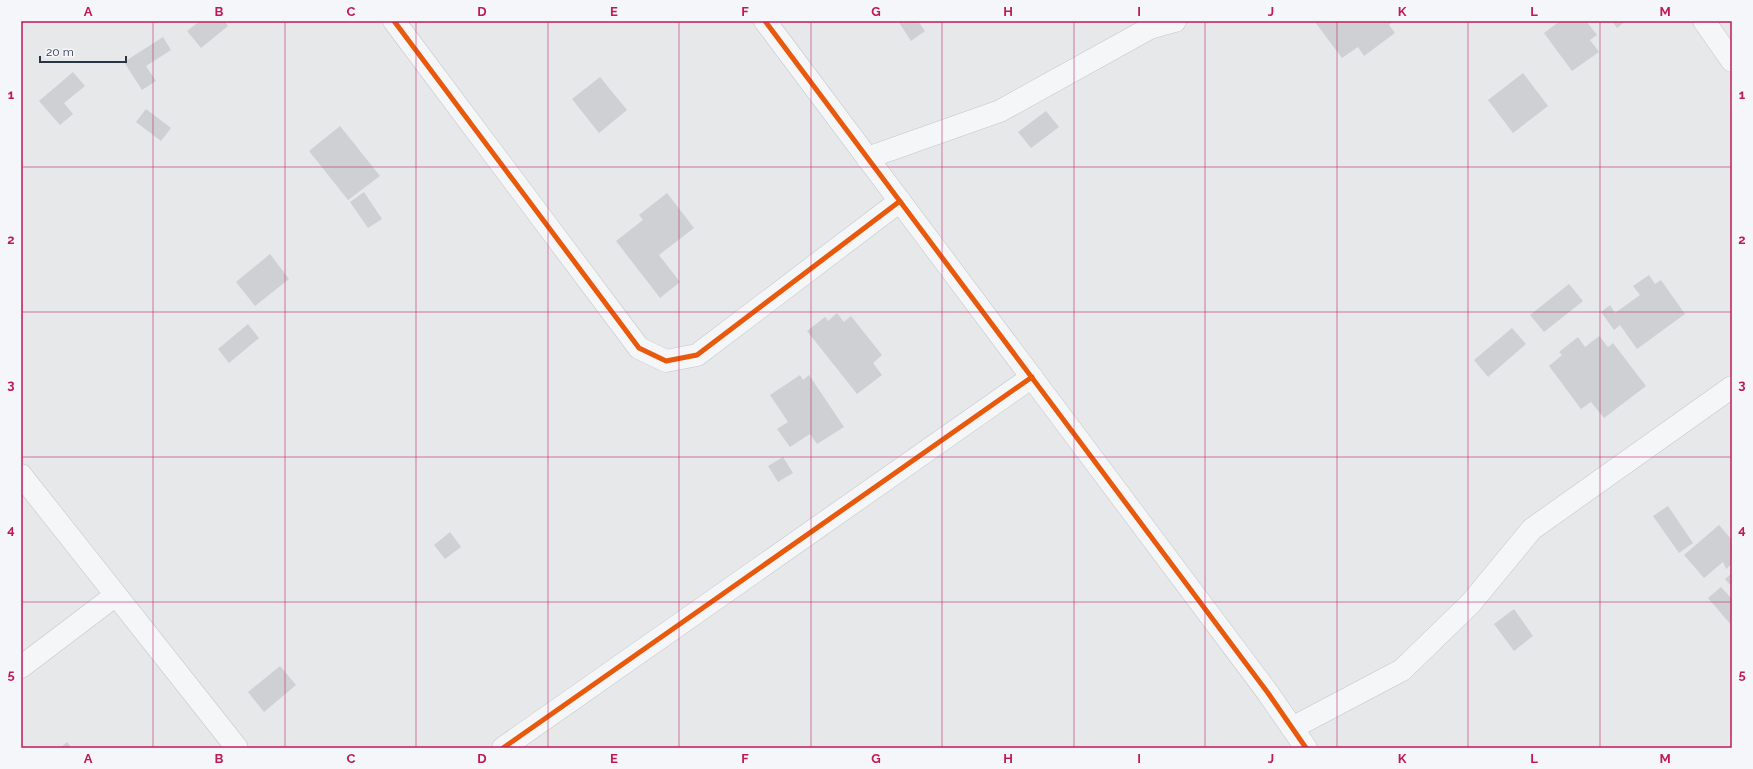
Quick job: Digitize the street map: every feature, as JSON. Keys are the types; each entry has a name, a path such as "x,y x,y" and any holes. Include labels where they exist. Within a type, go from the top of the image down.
{"street":[{"path":"394,21 639,348 666,361 697,355 900,201"},
{"path":"765,21 1032,377 1306,748"},
{"path":"867,158 1000,111 1150,28 1175,21"},
{"path":"1704,21 1732,61"},
{"path":"503,748 1032,377"},
{"path":"1292,728 1402,670 1471,603 1532,529 1732,386"},
{"path":"21,474 237,748"},
{"path":"21,667 116,595"}],"building":[{"path":"200,21 224,21 228,26 201,48 187,31"},
{"path":"898,21 918,21 925,31 911,41"},
{"path":"1393,21 1389,25 1395,33 1364,56 1358,47 1342,58 1315,22"},
{"path":"1560,21 1586,21 1597,35 1590,40 1599,52 1572,71 1544,33"},
{"path":"1612,21 1626,21 1617,28"},
{"path":"163,37 171,50 146,66 156,81 142,90 124,62"},
{"path":"73,72 85,86 64,103 73,114 60,125 39,101"},
{"path":"1523,73 1548,106 1513,133 1488,100"},
{"path":"600,77 627,110 599,133 572,99"},
{"path":"146,109 171,128 161,141 136,122"},
{"path":"1046,111 1059,127 1031,148 1018,132"},
{"path":"340,126 380,176 348,200 309,151"},
{"path":"364,192 382,219 368,228 350,202"},
{"path":"667,193 694,228 659,255 680,282 660,298 616,241 643,220 639,215"},
{"path":"270,254 289,279 255,306 236,282"},
{"path":"1649,275 1655,284 1661,280 1685,314 1637,349 1620,325 1614,330 1601,312 1610,305 1615,313 1640,295 1633,286"},
{"path":"1569,284 1583,301 1544,332 1530,315"},
{"path":"837,313 844,322 851,316 882,355 873,363 882,375 857,394 807,331 825,317 828,321"},
{"path":"248,324 259,338 229,363 218,349"},
{"path":"1512,328 1526,344 1488,377 1474,360"},
{"path":"1599,336 1608,347 1613,343 1646,386 1604,418 1591,402 1581,409 1549,366 1562,355 1559,352 1578,337 1585,347"},
{"path":"800,375 803,380 809,375 844,427 817,444 810,434 790,447 777,429 788,422 770,395"},
{"path":"783,457 793,473 778,482 768,466"},
{"path":"1668,506 1693,543 1679,553 1653,516"},
{"path":"1719,525 1732,540 1732,564 1726,569 1723,562 1704,578 1684,555"},
{"path":"450,532 461,547 445,559 434,545"},
{"path":"1732,573 1732,587 1725,579"},
{"path":"1721,587 1732,599 1732,626 1708,598"},
{"path":"1514,609 1533,636 1514,651 1494,624"},
{"path":"280,666 296,685 264,712 248,692"},
{"path":"67,742 72,748 60,748"}],"cycle path":[{"path":"394,21 639,348 666,361 697,355 900,201"},
{"path":"765,21 1268,693 1306,748"},
{"path":"503,748 1032,377"}]}
